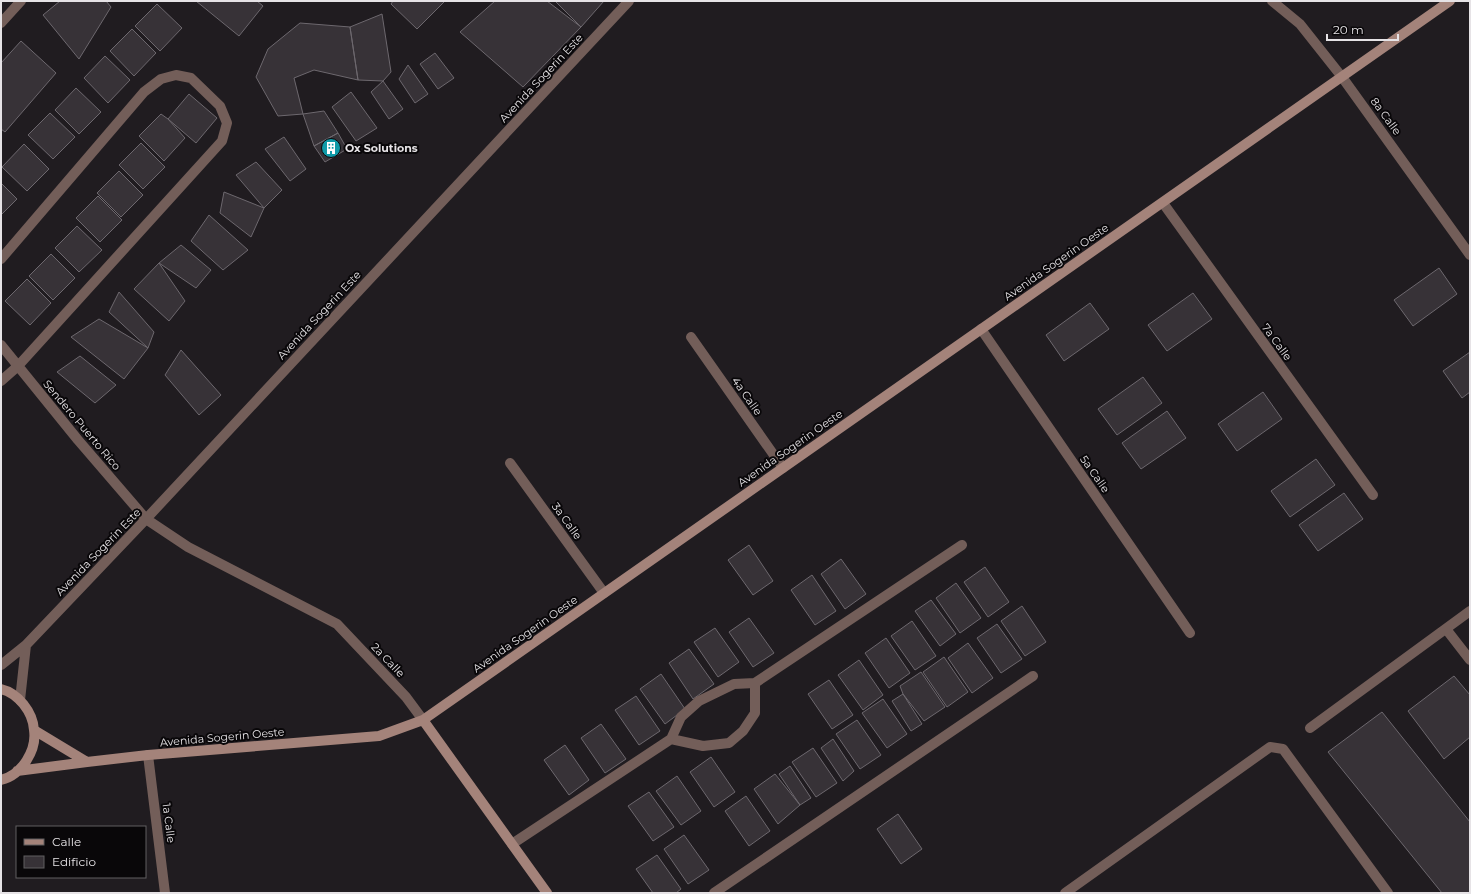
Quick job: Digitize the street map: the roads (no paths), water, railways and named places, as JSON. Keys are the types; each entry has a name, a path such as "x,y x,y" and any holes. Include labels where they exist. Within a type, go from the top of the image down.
{"street":[{"path":"1,23 21,1"},
{"name":"Avenida Sogerin Este","path":"1,665 26,645 146,519 629,1"},
{"name":"8a Calle","path":"1272,1 1300,24 1342,77 1470,255"},
{"name":"Avenida Sogerin Oeste","path":"17,771 148,755 379,736 423,720 1450,1"},
{"path":"1,259 144,92 161,79 176,75 191,78 220,106 227,123 222,141 18,366 1,381"},
{"name":"7a Calle","path":"1162,203 1373,495"},
{"name":"5a Calle","path":"981,329 1190,633"},
{"name":"4a Calle","path":"691,337 783,468"},
{"name":"Sendero Puerto Rico","path":"1,345 146,519"},
{"name":"3a Calle","path":"510,463 604,593"},
{"name":"2a Calle","path":"146,519 188,547 337,624 406,697 545,892"},
{"path":"512,844 671,739 681,716 699,701 734,684 755,683 962,545"},
{"path":"1310,728 1470,611"},
{"path":"1446,629 1470,660"},
{"path":"20,700 26,645"},
{"path":"714,893 1033,676"},
{"path":"671,739 703,746 729,743 743,731 754,713 755,683"},
{"path":"1,689 6,690 20,700 30,714 34,730 33,746 27,760 17,771 1,780"},
{"path":"34,730 86,762"},
{"path":"1065,893 1270,747 1283,749 1388,893"},
{"name":"1a Calle","path":"148,755 165,893"}],"place":[{"name":"Ox Solutions","path":"331,148"}]}
